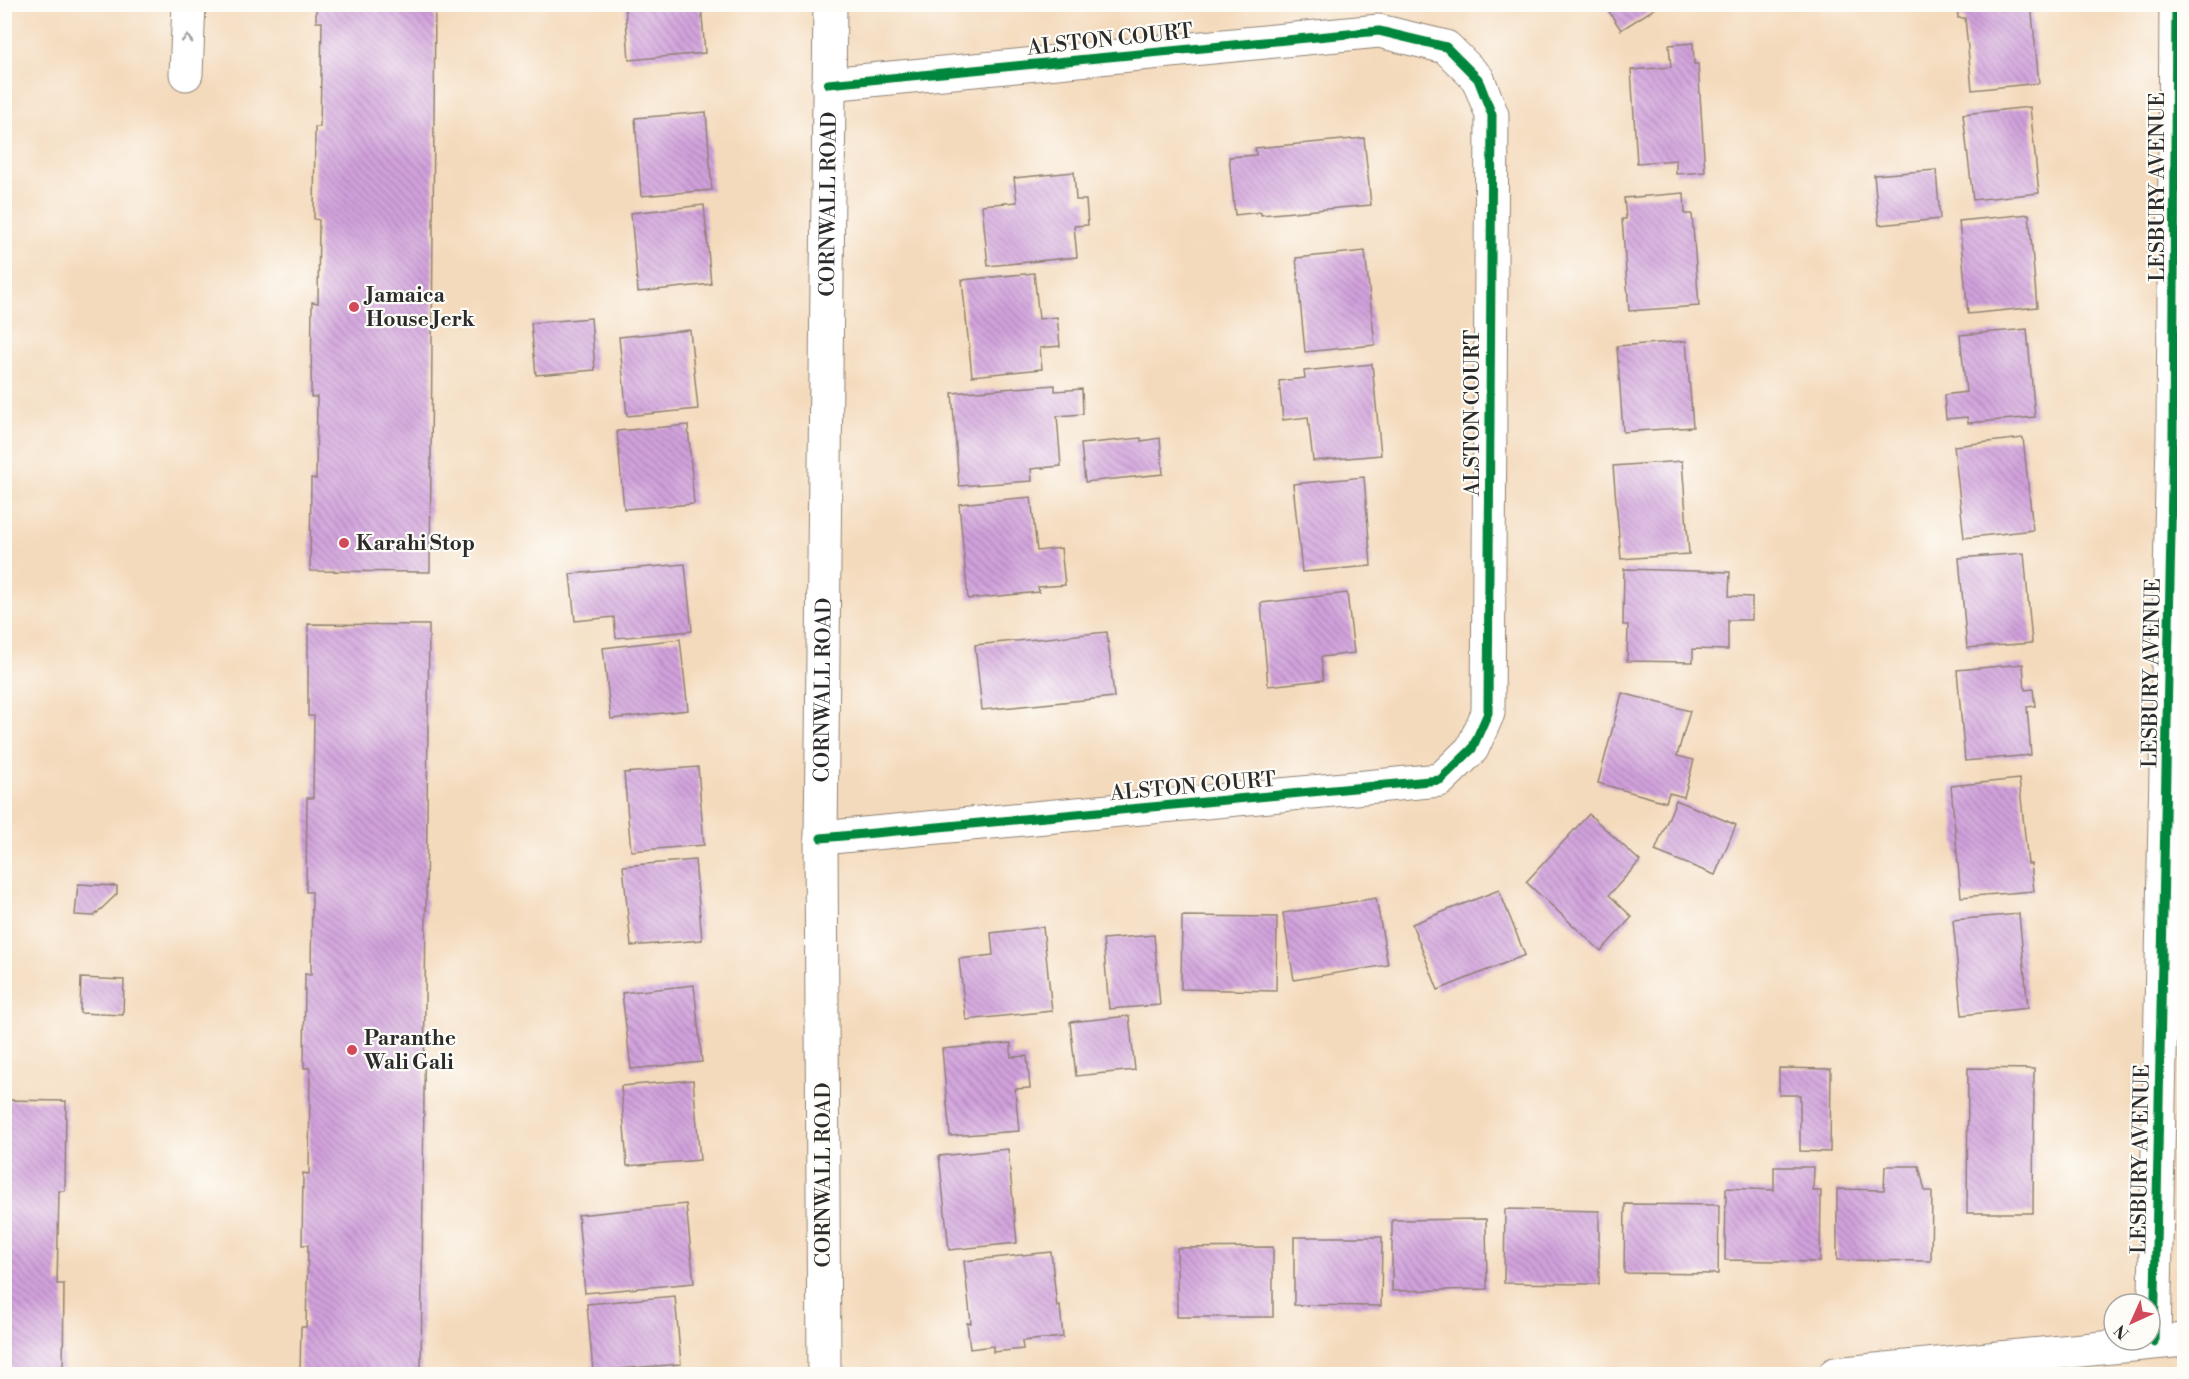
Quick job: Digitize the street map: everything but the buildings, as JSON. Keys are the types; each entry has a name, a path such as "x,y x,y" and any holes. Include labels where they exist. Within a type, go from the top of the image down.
{"street":[{"path":"186,74 189,4"},
{"name":"CORNWALL ROAD","path":"824,1374 821,838 830,4"},
{"name":"LESBURY AVENUE","path":"2169,1341 2177,686 2174,426 2176,4"},
{"name":"ALSTON COURT","path":"821,838 1440,780 1472,749 1488,713 1492,115 1478,79 1446,47 1379,31 828,84"},
{"path":"1835,1374 2169,1341"}],"cycle path":[{"path":"2155,1292 2173,437 2176,4"},
{"path":"821,838 1440,780 1472,749 1488,713 1492,115 1478,79 1446,47 1379,31 828,84"}],"place":[{"name":"Jamaica House Jerk","path":"354,307"},
{"name":"Karahi Stop","path":"344,543"},
{"name":"Paranthe Wali Gali","path":"352,1050"}]}
